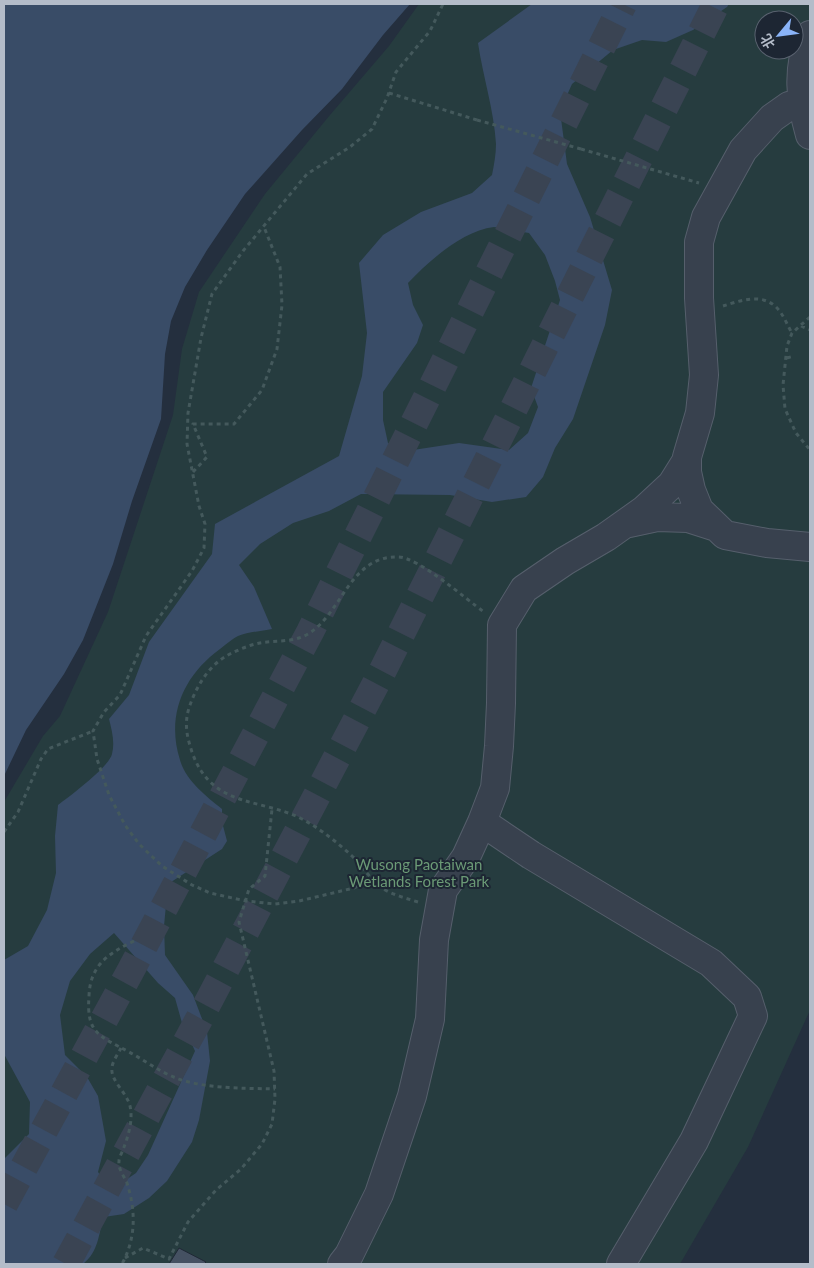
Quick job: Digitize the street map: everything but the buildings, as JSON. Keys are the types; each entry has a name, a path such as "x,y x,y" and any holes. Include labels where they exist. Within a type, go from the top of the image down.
{"lane":[{"path":"810,35 804,52 801,76 803,102 810,135"},
{"path":"803,102 789,106 772,118 743,150 706,217 699,242 704,375 700,413 687,460 687,472 691,490 699,510 724,535 767,543 810,547"},
{"path":"342,1264 349,1255 379,1194 412,1096 430,1019 434,940 443,890 466,857 495,788 499,746 502,625 524,589 644,510 672,484 687,460"},
{"path":"625,524 657,517 688,518 717,527"},
{"path":"482,822 530,855 711,963 747,997 753,1016 694,1141 621,1264"}],"path":[{"path":"4,832 18,812 41,760 48,749 93,731 104,712 120,695 146,636 192,571 204,548 205,524 199,506 188,444 188,413 201,338 212,294 243,251 307,174 350,147 372,129 389,93 396,72 430,31 443,4"},
{"path":"389,93 721,190"},
{"path":"193,472 207,457 193,424 234,424 262,390 277,349 282,305 280,267 264,227"},
{"path":"701,316 745,299 760,299 775,306 792,333"},
{"path":"810,317 792,333 787,346 783,385 785,409 796,433 810,450"},
{"path":"801,326 810,330"},
{"path":"786,358 794,356"},
{"path":"440,909 389,892 372,880 352,856 309,823 291,814 236,799 216,788 205,777 194,757 187,738 186,717 194,693 202,679 211,668 226,656 260,643 295,639 310,633 324,620 356,577 369,564 385,558 402,557 418,564 502,625"},
{"path":"93,731 97,759 108,795 124,825 139,844 162,866 192,885 210,893 246,901 275,904 299,901 354,888 372,880"},
{"path":"125,1258 143,1248 169,1259 188,1222 216,1190 242,1169 262,1144 272,1124 275,1099 274,1071 239,922 249,889 266,876 272,809"},
{"path":"134,941 119,948 100,962 89,983 88,1001 92,1024 100,1036 176,1078 217,1087 275,1089"},
{"path":"121,1048 112,1068 112,1076 125,1093 130,1106 131,1120 119,1162 120,1170 126,1179 132,1200 134,1224 131,1245 122,1264"}],"green space":[{"name":"Wusong Paotaiwan Wetlands Forest Park","path":"419,4 810,4 810,1010 748,1147 680,1264 4,1264 4,802 43,736 60,716 108,612 173,415 182,349 199,292 265,194 389,46"}],"water":[{"path":"4,4 410,4 383,35 342,89 302,130 245,194 207,250 185,287 171,321 165,354 161,419 132,501 113,564 83,640 64,674 26,730 4,776"},
{"path":"532,4 729,4 693,30 666,42 642,40 613,50 572,84 560,111 567,164 590,217 612,290 605,325 573,419 555,448 543,477 526,497 492,502 450,495 361,494 329,511 293,523 260,544 239,565 254,587 272,629 238,636 207,660 187,684 181,698 175,728 176,744 183,768 197,787 222,809 222,822 227,841 222,849 168,884 164,926 165,955 193,995 207,1032 210,1061 199,1120 192,1142 167,1181 149,1198 124,1214 104,1217 95,1248 83,1264 4,1264 4,1159 29,1134 30,1102 4,1054 4,960 28,946 47,910 56,873 55,836 58,805 88,781 109,760 113,745 109,719 129,695 149,642 212,554 215,524 339,456 362,376 367,333 359,263 383,235 421,212 472,193 492,175 496,148 495,131 478,43","holes":["494,227 529,233 545,255 560,300 531,388 538,407 528,433 509,450 459,443 413,450 388,443 383,420 383,392 417,343 423,325 413,305 408,283 447,248 470,234","114,933 158,983 175,998 182,1023 195,1051 148,1155 136,1173 111,1190 98,1172 106,1141 98,1096 87,1077 65,1055 60,1015 70,981 90,954"]}],"tunnel":[{"path":"4,1204 131,970 310,632 623,4"},
{"path":"66,1264 204,1010 383,670 716,4"}]}
